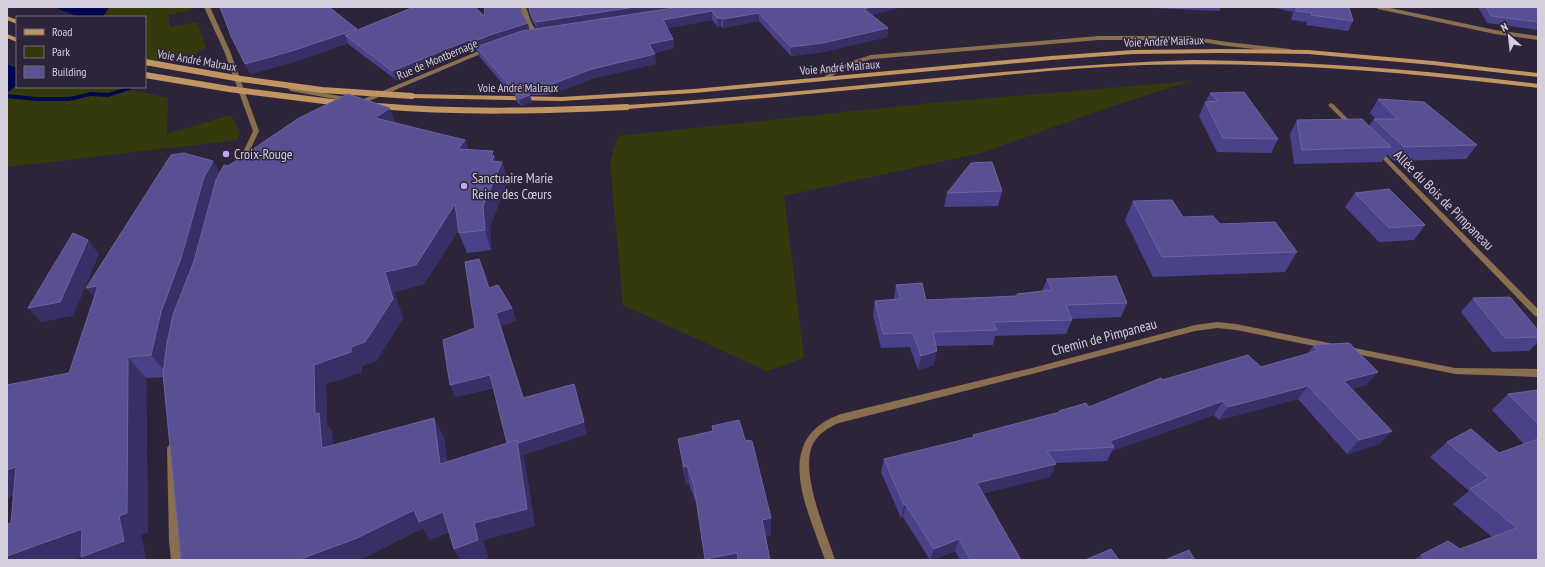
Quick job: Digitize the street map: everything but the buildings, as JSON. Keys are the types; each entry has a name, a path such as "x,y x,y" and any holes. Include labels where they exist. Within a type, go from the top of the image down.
{"main road":[{"name":"Voie André Malraux","path":"146,62 241,79 322,90 404,96 561,99 824,80 1051,58 1133,52 1220,50 1308,52 1433,63 1538,75"},
{"name":"Voie André Malraux","path":"146,75 309,100 403,109 540,111 698,102 1062,68 1143,63 1232,62 1321,64 1465,77 1538,86"}],"street":[{"path":"207,7 239,82 256,131 238,168"},
{"path":"522,7 535,34"},
{"path":"1378,7 1495,32 1538,38"},
{"path":"824,80 851,63 871,57 1099,38 1188,38 1227,44 1308,52"},
{"name":"Rue de Montbernage","path":"239,82 298,90 362,102 495,46"},
{"path":"1331,105 1359,133"},
{"name":"Allée du Bois de Pimpaneau","path":"1371,144 1538,314"},
{"name":"Chemin de Pimpaneau","path":"830,560 808,491 804,460 808,445 816,433 827,424 841,418 1202,327 1217,325 1236,327 1455,371 1538,373"},
{"path":"172,440 173,533 176,560"}],"green space":[{"path":"109,7 190,7 192,10 168,15 170,27 197,22 206,47 193,57 169,53 146,68 146,16 103,16"},
{"path":"1191,81 1107,108 981,153 784,196 804,358 767,371 623,305 610,162 618,136 922,104"},
{"path":"16,86 16,88 123,88 168,98 167,134 231,115 240,133 237,140 7,167 7,93"}],"shaded area":[{"path":"7,7 109,7 104,16 16,16 16,86 7,93"}],"pier":[{"path":"7,7 53,7 77,16 16,16 16,68 7,64"}],"waterway":[{"path":"7,96 36,99 69,99 91,94 108,95 128,89"}],"place":[{"name":"Croix-Rouge","path":"226,154"},
{"name":"Sanctuaire Marie Reine des Cœurs","path":"464,186"}]}
